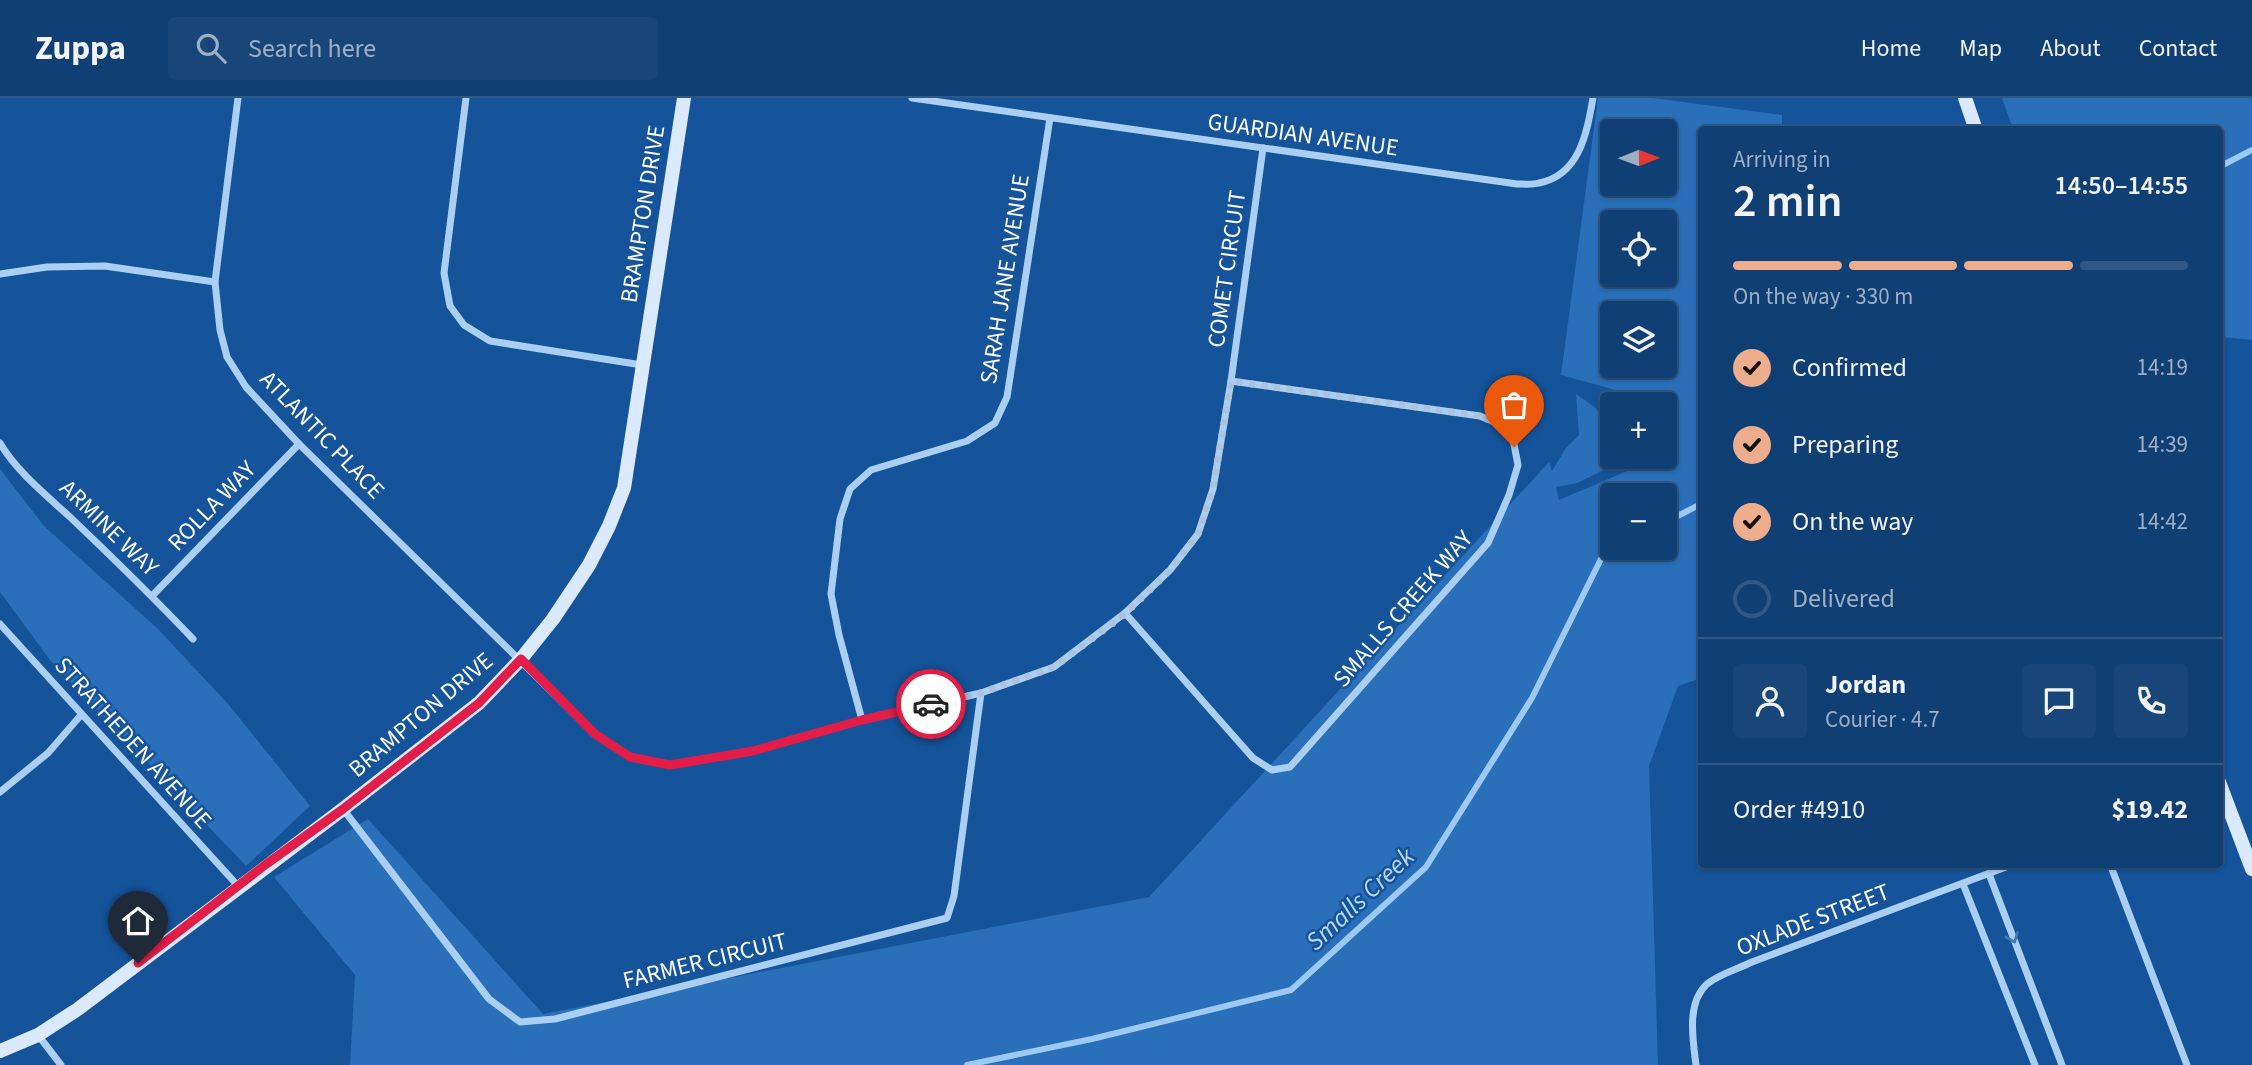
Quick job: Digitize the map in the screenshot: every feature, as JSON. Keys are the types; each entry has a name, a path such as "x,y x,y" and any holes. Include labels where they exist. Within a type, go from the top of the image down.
{"street":[{"name":"ATLANTIC PLACE","path":"238,98 215,282 220,330 227,356 246,387 299,444 521,659"},
{"path":"466,98 444,273 450,306 464,325 490,341 642,365"},
{"name":"BRAMPTON DRIVE","path":"0,1051 38,1035 78,1009 479,703 521,659 553,619 589,565 624,488 684,98"},
{"name":"GUARDIAN AVENUE","path":"915,98 1494,182 1540,183 1558,175 1572,164 1582,146 1593,98"},
{"path":"1965,98 1975,126"},
{"name":"SARAH JANE AVENUE","path":"862,720 831,594 840,519 850,489 871,470 967,441 995,423 1007,397 1050,118"},
{"name":"COMET CIRCUIT","path":"521,659 595,734 630,757 670,765 753,751 862,720 981,693 1054,667 1125,614 1170,570 1198,534 1213,489 1231,381 1263,148"},
{"path":"0,274 47,267 105,266 215,282"},
{"name":"SMALLS CREEK WAY","path":"1125,614 1253,758 1272,770 1290,767 1488,543 1509,495 1518,465 1511,429 1480,416 1231,381"},
{"name":"ARMINE WAY","path":"0,443 36,485 193,639"},
{"name":"ROLLA WAY","path":"152,596 299,444"},
{"name":"STRATHEDEN AVENUE","path":"0,624 239,887"},
{"name":"FARMER CIRCUIT","path":"343,809 489,999 520,1022 555,1019 947,918 954,896 981,693"},
{"path":"0,792 48,753 80,715"},
{"path":"2223,794 2252,869"},
{"name":"OXLADE STREET","path":"1696,1065 1693,1012 1696,998 1706,985 1752,962 2004,868"},
{"path":"2112,868 2187,1065"},
{"path":"1989,874 2062,1065"},
{"path":"1963,884 2035,1065"},
{"path":"38,1035 61,1065"}],"shaded area":[{"path":"1598,98 1653,98 1782,115 1782,126 1698,126 1698,679 1678,686 1649,766 1658,1065 350,1065 355,975 274,877 368,819 543,1014 1149,897 1549,462 1552,471 1566,448 1579,435 1576,394 1596,408 1600,416 1600,469 1606,469 1577,483 1556,487 1559,500 1632,469 1677,469 1677,392 1623,392 1561,375"},
{"path":"2002,98 2252,98 2252,340 2223,337 2223,126 2012,126"},
{"path":"0,469 44,526 158,629 229,705 310,806 246,866 50,660 0,592"}],"waterway":[{"name":"Smalls Creek","path":"2223,165 2252,150"},
{"name":"Smalls Creek","path":"1677,516 1698,506"},
{"name":"Smalls Creek","path":"967,1065 1092,1039 1291,990 1426,867 1532,698 1601,560"}],"way so far":[{"path":"931,704 981,693 1054,667 1125,614 1170,570 1198,534 1213,489 1231,381 1480,416 1511,429 1514,447"}],"route":[{"path":"138,963 479,703 521,659 595,734 630,757 670,765 753,751 862,720 931,704"}]}
